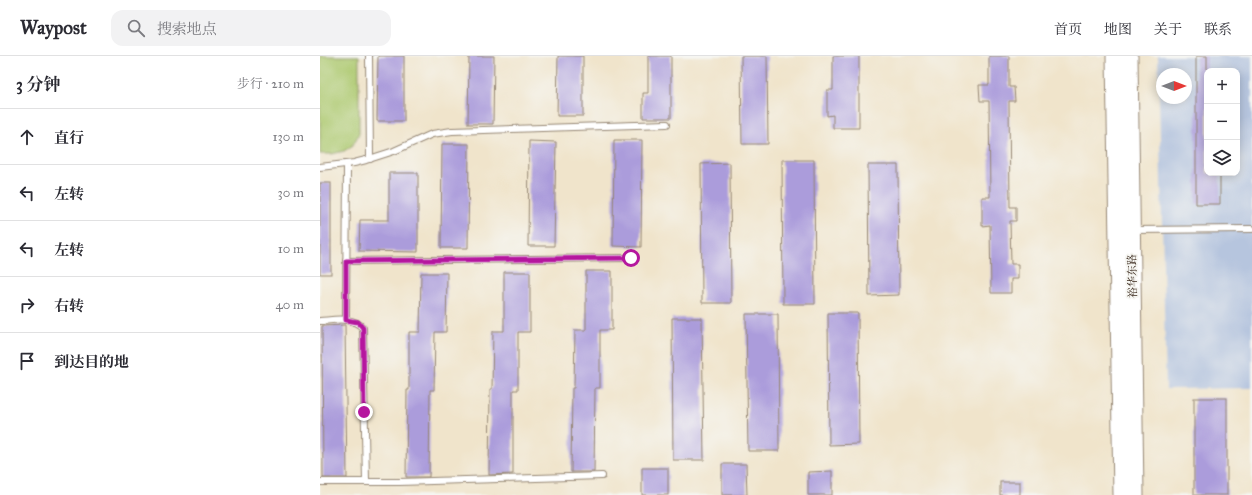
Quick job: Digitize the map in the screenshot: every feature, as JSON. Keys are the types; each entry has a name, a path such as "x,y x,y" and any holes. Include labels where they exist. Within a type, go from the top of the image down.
{"street":[{"name":"裕华东路","path":"1115,56 1122,495"},
{"name":"裕华东路","path":"1129,56 1136,495"}],"lane":[{"path":"369,56 370,159"},
{"path":"320,167 347,164 370,159 394,151 432,134 452,131 667,124"},
{"path":"346,320 347,164"},
{"path":"1131,230 1252,229"},
{"path":"346,261 631,258"},
{"path":"320,321 346,320 358,322 363,328 366,482"},
{"path":"320,482 602,476"}],"shaded area":[{"path":"1158,56 1252,56 1252,388 1166,389 1159,104 1192,104 1192,68 1158,68"}],"green space":[{"path":"320,56 359,56 359,134 352,146 344,151 332,154 320,154"}],"building":[{"path":"378,56 404,56 404,121 377,121"},
{"path":"469,56 494,56 493,124 468,124"},
{"path":"558,56 583,56 583,116 557,116"},
{"path":"648,56 671,56 671,118 643,118 643,93 648,93"},
{"path":"741,56 767,56 768,144 742,144"},
{"path":"833,56 859,56 859,128 833,128 833,115 827,116 827,90 833,90"},
{"path":"989,56 1009,56 1009,87 1014,87 1015,101 1009,101 1010,207 1016,207 1016,221 1010,221 1011,264 1018,264 1018,279 1011,279 1011,293 991,293 990,225 982,226 982,197 990,197 989,101 980,101 979,85 989,85"},
{"path":"1196,56 1207,56 1207,68 1204,68 1204,176 1220,176 1220,204 1196,204"},
{"path":"614,140 642,140 641,247 613,246"},
{"path":"529,141 556,142 554,246 528,246"},
{"path":"442,144 469,144 468,248 441,248"},
{"path":"782,160 814,160 815,304 783,304"},
{"path":"730,163 731,303 702,303 701,164"},
{"path":"868,165 898,165 899,295 869,296"},
{"path":"389,173 418,173 418,252 359,251 360,220 389,220"},
{"path":"320,183 331,183 331,274 320,274"},
{"path":"586,271 612,271 612,330 600,330 600,388 595,388 594,472 571,472 572,388 574,388 575,330 586,330"},
{"path":"504,272 530,272 530,332 518,332 518,390 513,390 513,474 489,475 490,389 492,389 493,331 504,331"},
{"path":"421,273 447,273 446,332 435,332 434,390 430,390 429,477 406,477 409,332 420,332"},
{"path":"828,313 858,313 859,444 829,445"},
{"path":"746,314 778,314 779,451 748,451"},
{"path":"672,318 702,318 704,460 673,460"},
{"path":"345,325 347,478 323,478 322,326"},
{"path":"1194,398 1227,398 1227,495 1194,495"},
{"path":"722,464 746,464 747,495 722,495"},
{"path":"642,468 668,468 668,495 642,495"},
{"path":"832,471 832,495 808,495 808,472"},
{"path":"1000,482 1020,482 1020,495 1000,495"}],"route":[{"path":"364,412 363,328 358,322 346,320 346,261 631,258"}]}
